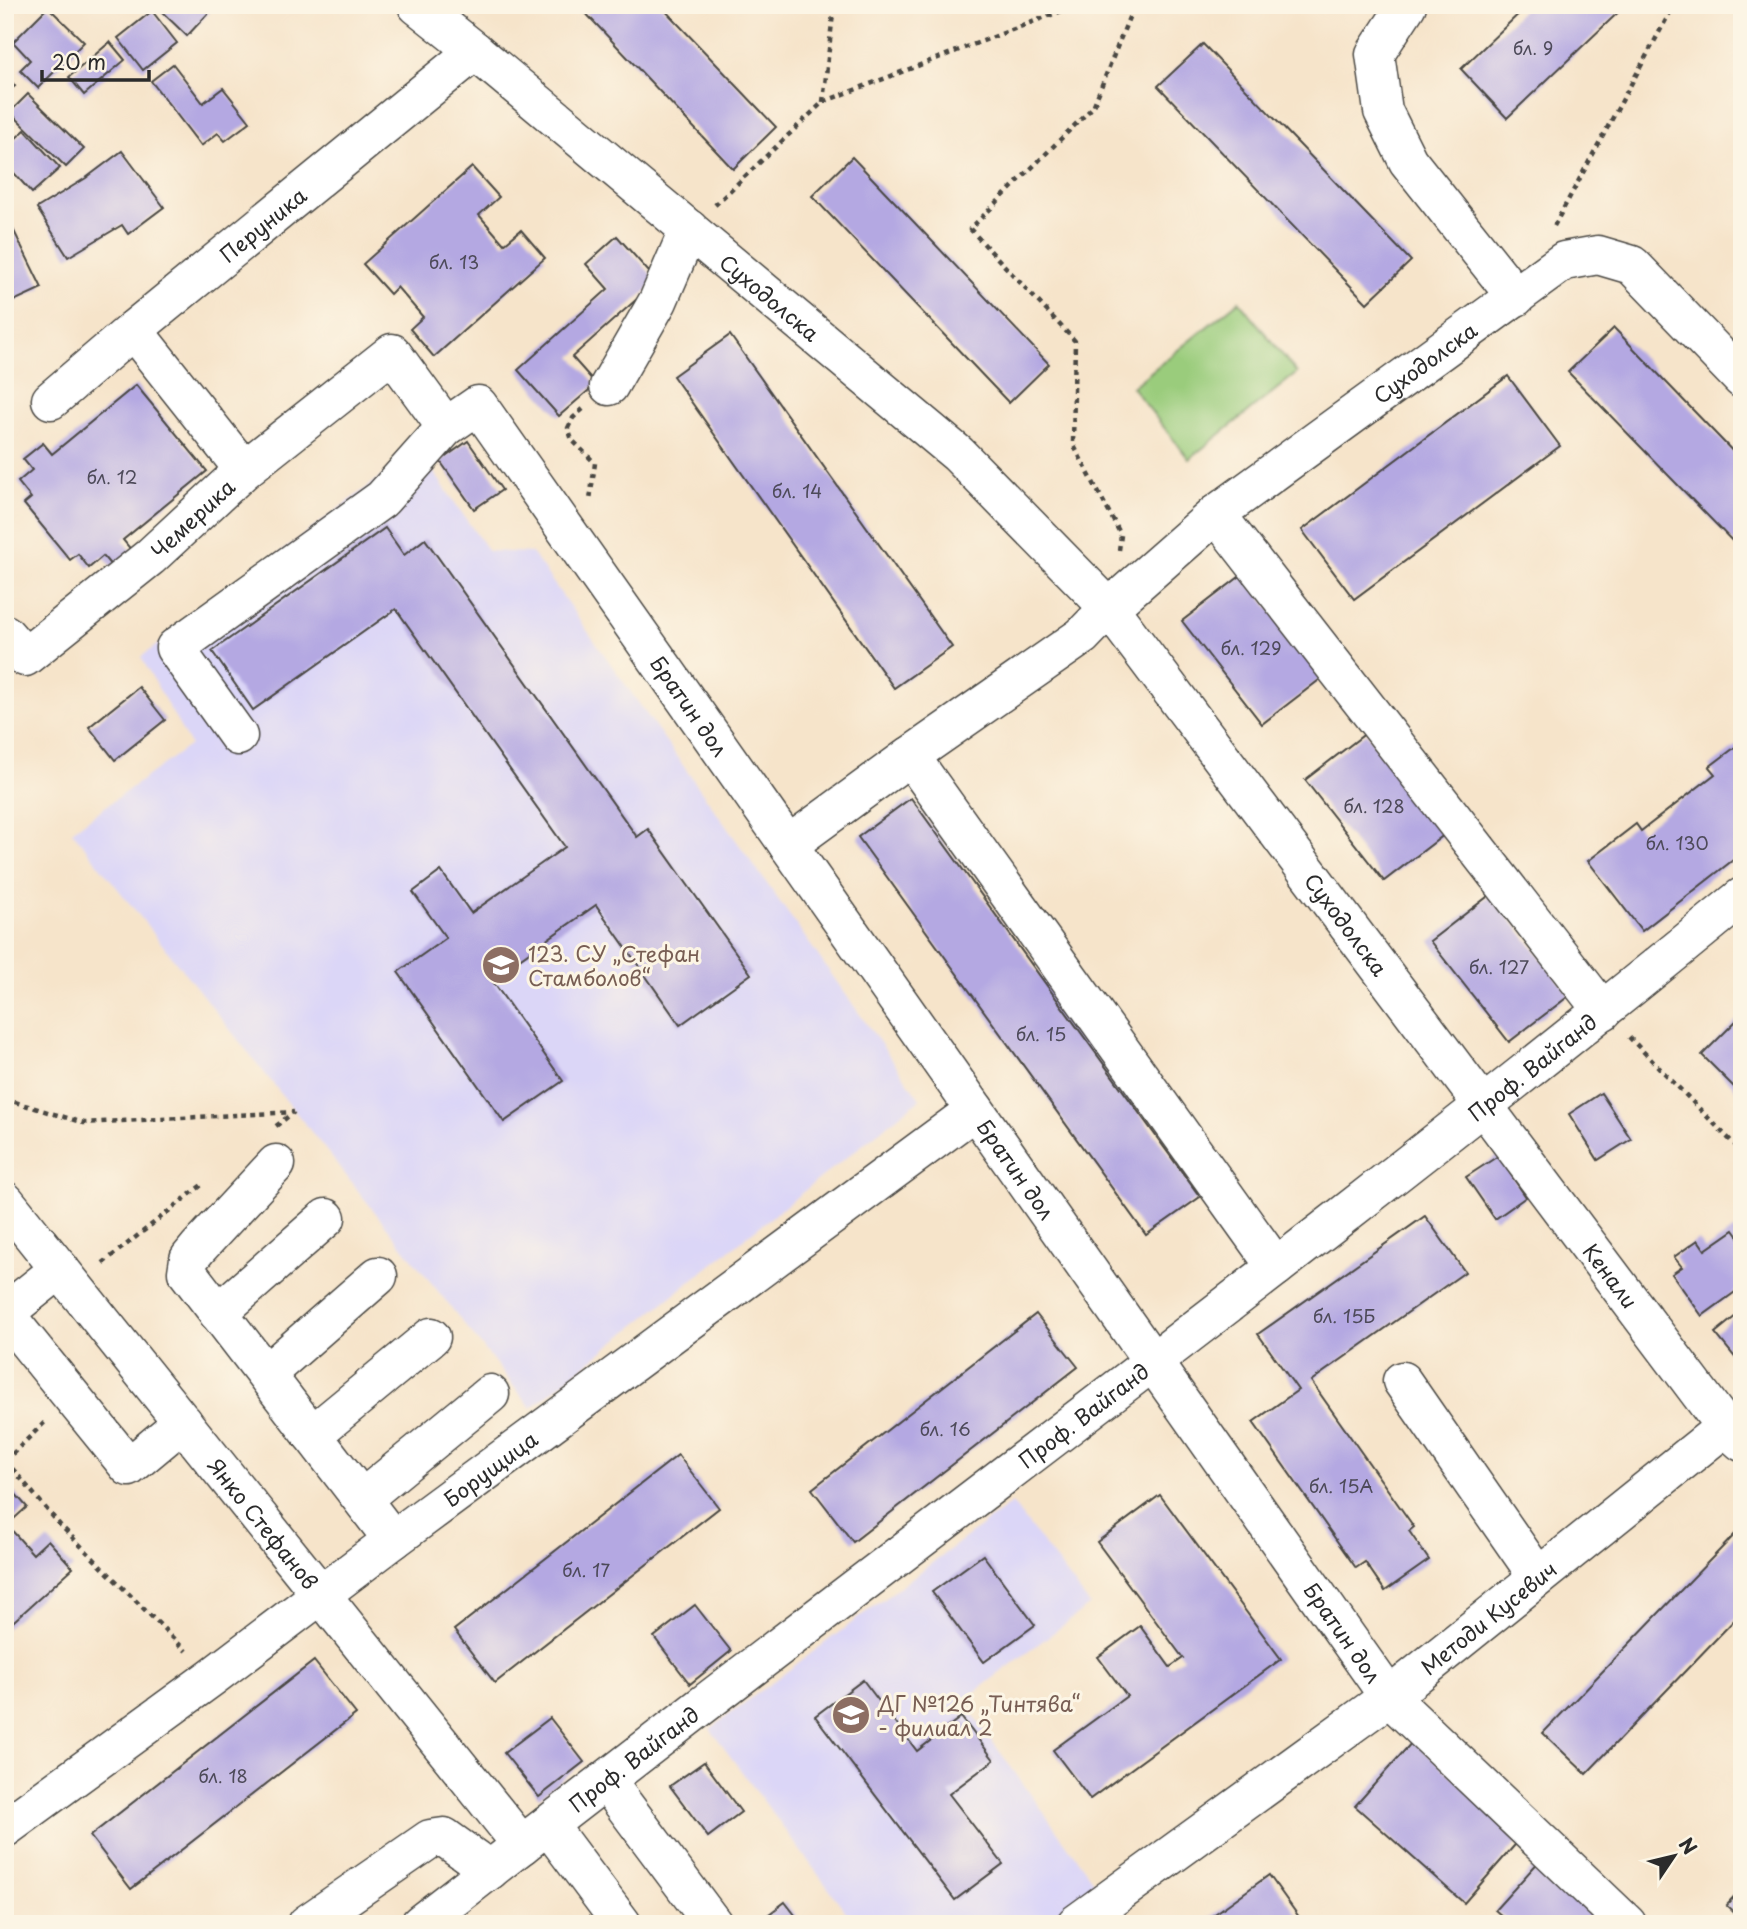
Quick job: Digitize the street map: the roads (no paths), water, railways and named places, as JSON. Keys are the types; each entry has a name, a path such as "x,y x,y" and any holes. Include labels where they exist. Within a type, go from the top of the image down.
{"street":[{"name":"Суходолска","path":"417,5 958,454 1109,608 1484,1104"},
{"path":"1407,5 1375,54 1383,111 1408,160 1516,297"},
{"name":"Перуника","path":"51,400 475,51"},
{"path":"609,386 659,302 689,229"},
{"name":"Суходолска","path":"1109,608 1216,514 1564,261 1598,255 1632,265 1742,379"},
{"name":"Чемерика","path":"12,655 150,557 244,470 133,330"},
{"path":"244,470 392,353 446,427"},
{"name":"Братин дол","path":"238,736 175,648 382,499 446,427 478,405 1389,1697 1627,1924"},
{"path":"1216,514 1603,1011"},
{"path":"788,845 1082,636 1109,608"},
{"path":"910,756 1276,1267"},
{"name":"Проф. Вайганд","path":"420,1924 696,1710 1154,1363 1603,1011 1742,897"},
{"name":"Кенали","path":"1484,1104 1733,1435"},
{"name":"Борущица","path":"5,1828 975,1110"},
{"path":"275,1146 190,1259 187,1272 393,1540"},
{"name":"Янко Стефанов","path":"5,1201 321,1594 535,1835 622,1924"},
{"path":"218,1312 326,1218"},
{"path":"266,1374 378,1276"},
{"path":"67,1278 5,1313 129,1466 183,1422"},
{"path":"312,1435 431,1337"},
{"path":"1402,1381 1538,1577"},
{"path":"362,1499 490,1394"},
{"name":"Методи Кусевич","path":"1092,1919 1389,1697 1538,1577 1733,1435"},
{"path":"606,1781 713,1924"},
{"path":"307,1924 430,1839 444,1837 490,1870"}],"place":[{"name":"123. СУ „Стефан Стамболов“","path":"501,965"},
{"name":"ДГ №126 „Тинтява“ - филиал 2","path":"851,1715"}]}
